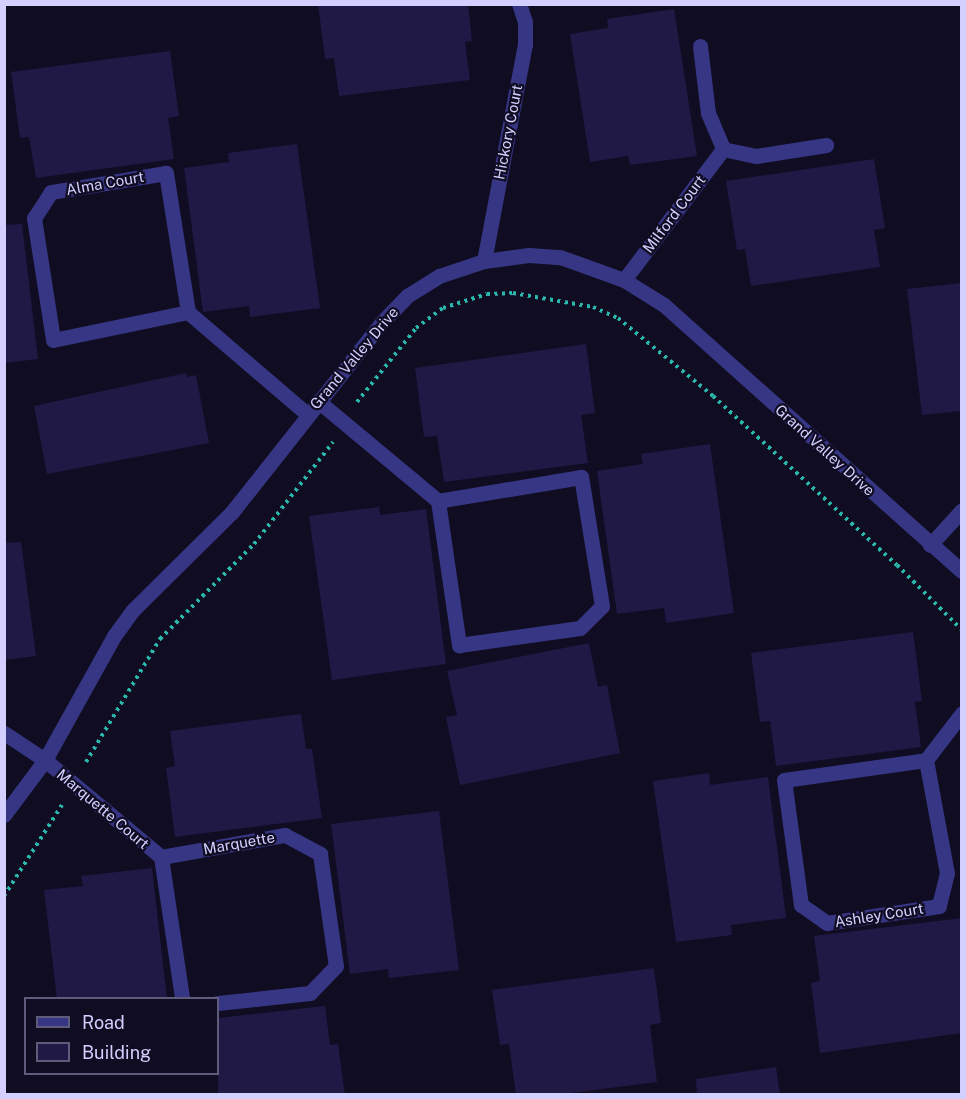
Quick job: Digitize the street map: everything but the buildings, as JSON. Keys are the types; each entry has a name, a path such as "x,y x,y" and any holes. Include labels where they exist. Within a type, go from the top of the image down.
{"street":[{"name":"Hickory Court","path":"484,261 525,45 525,22 519,4"},
{"path":"700,46 708,114 723,149 756,156 826,145"},
{"name":"Milford Court","path":"624,280 723,149"},
{"name":"Alma Court","path":"166,172 188,312 53,340 34,218 51,192 166,172"},
{"name":"Grand Valley Drive","path":"4,815 45,760 114,636 133,610 232,512 318,400 407,296 439,276 484,261 529,255 560,256 624,280 663,305 930,545 962,571"},
{"path":"188,312 307,414"},
{"path":"318,400 438,501 459,645 580,628 602,606 581,477 438,501"},
{"path":"930,545 962,510"},
{"path":"926,760 962,713"},
{"name":"Marquette Court","path":"4,733 45,760 161,857"},
{"name":"Ashley Court","path":"926,760 947,873 939,906 826,923 801,905 784,780 926,760"},
{"name":"Marquette","path":"161,857 285,835 320,854 336,966 310,993 219,1003"},
{"path":"161,857 182,997"}]}
